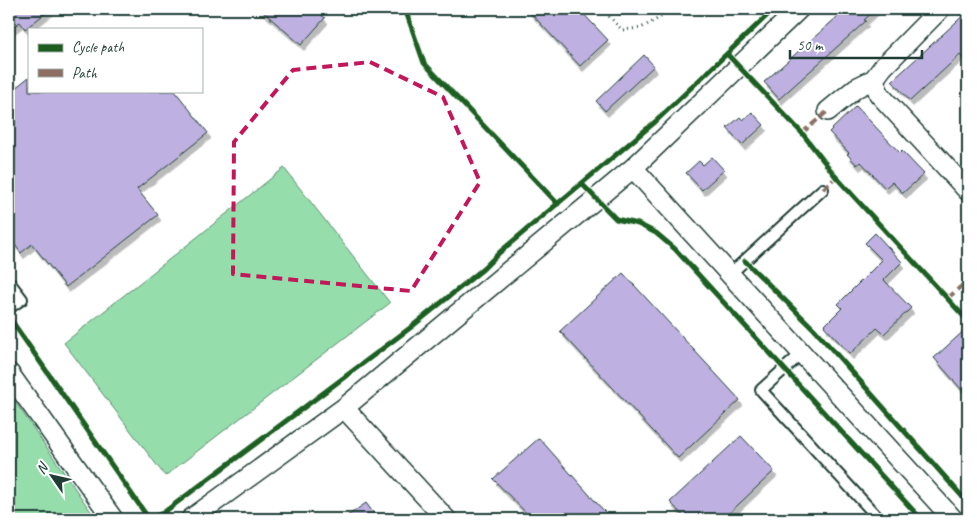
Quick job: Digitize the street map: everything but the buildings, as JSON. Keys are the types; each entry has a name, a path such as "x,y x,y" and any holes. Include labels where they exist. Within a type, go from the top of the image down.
{"street":[{"path":"191,519 344,408 633,168 799,9"},
{"path":"828,111 856,88 874,79 940,9"},
{"path":"874,79 879,94 968,191"},
{"path":"633,168 953,519"},
{"path":"9,373 112,519"},
{"path":"344,408 446,519"}],"lane":[{"path":"729,275 823,189"},
{"path":"9,282 22,299 9,308"},
{"path":"801,354 761,390 879,519"}],"path":[{"path":"602,9 622,30 641,28 661,17"}],"highlighted area":[{"path":"370,62 443,97 480,182 411,291 233,274 234,142 293,70"}],"green space":[{"path":"284,168 390,303 165,476 64,343"},
{"path":"9,393 96,519 9,519"}],"marked path":[{"path":"802,133 828,111"},
{"path":"823,189 836,177"},
{"path":"948,298 968,280"}],"cycle path":[{"path":"405,9 424,63 558,204"},
{"path":"148,519 163,513 410,328 483,269 500,252 655,122 774,9"},
{"path":"727,54 802,133 836,177 968,321"},
{"path":"582,184 616,219 638,224 656,233 675,249 921,519"},
{"path":"745,261 814,329 968,503"},
{"path":"9,317 149,519"}]}
